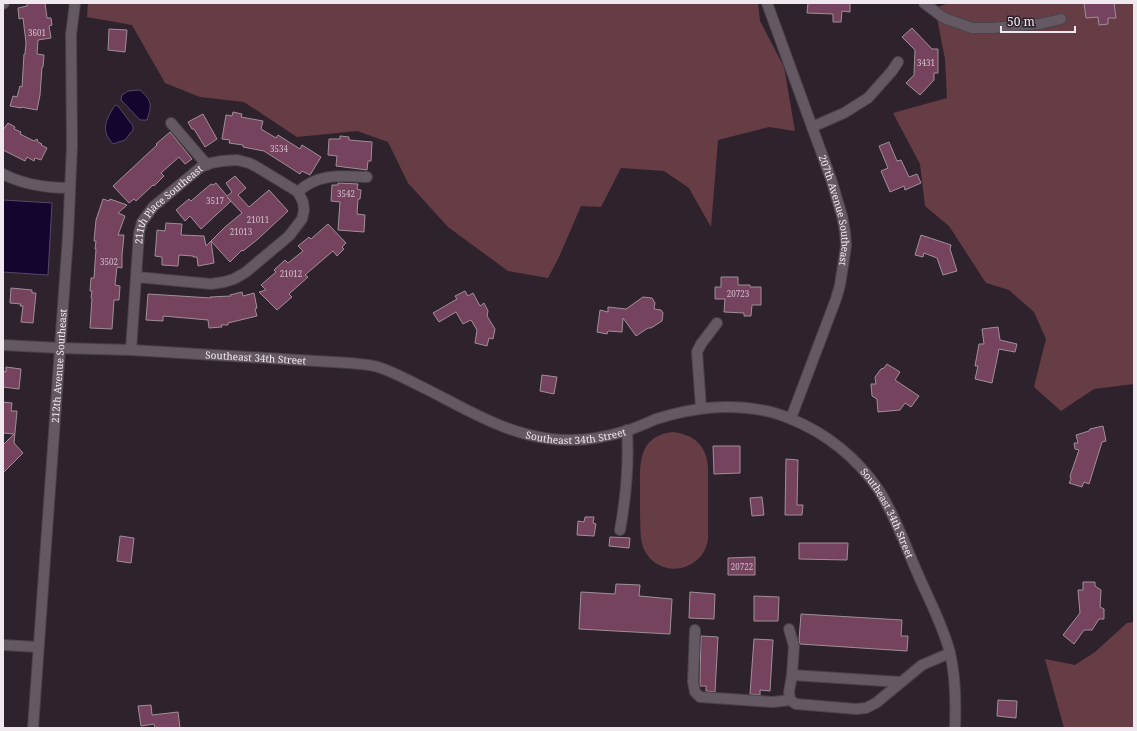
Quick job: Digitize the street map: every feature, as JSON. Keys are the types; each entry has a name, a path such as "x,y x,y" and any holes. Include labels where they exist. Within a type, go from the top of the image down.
{"street":[{"name":"212th Avenue Southeast","path":"33,728 68,236 72,146 71,35 75,3"},
{"name":"207th Avenue Southeast","path":"767,3 831,179 842,216 846,246 836,299 791,418"},
{"path":"924,3 944,18 972,28 1040,24 1061,20"},
{"path":"812,127 844,113 868,98 898,62"},
{"path":"171,123 208,165"},
{"name":"211th Place Southeast","path":"132,350 139,233 142,222 153,207 201,167 222,161 237,160 249,163 298,192"},
{"path":"3,174 21,182 39,186 70,188"},
{"path":"137,277 211,284 234,279 246,272 289,236 297,226 302,219 304,210 303,202 298,192 305,185 320,179 334,176 367,177"},
{"path":"701,408 697,352 701,344 717,323"},
{"name":"Southeast 34th Street","path":"3,345 132,350 377,367 394,373 481,418 528,435 551,439 588,439 610,435 668,416 701,408 748,408 791,418 833,442 854,460 878,490 890,511 942,630 950,653 956,699 955,728"},
{"path":"620,530 628,451 627,430"},
{"path":"789,629 794,646 789,692 790,700"},
{"path":"695,630 693,682 695,692 700,697 773,702 790,700 796,704 856,709 866,708 876,703 922,665 950,653"},
{"path":"3,645 38,647"},
{"path":"792,675 900,682"}],"shaded area":[{"path":"88,3 758,3 760,21 784,67 795,131 769,127 718,140 711,227 689,188 664,171 621,168 601,207 581,206 559,257 548,278 508,271 448,227 408,183 388,142 357,131 297,137 244,102 200,97 165,83 132,25 87,17"},
{"path":"949,3 1134,3 1134,384 1094,389 1061,411 1034,387 1046,339 1034,312 1009,290 986,283 949,226 925,206 920,164 893,113 947,98 945,59 935,8"},
{"path":"140,90 147,97 150,103 150,110 147,120 140,120 121,100 122,95 128,91"},
{"path":"115,105 118,106 133,126 133,130 125,140 113,144 107,134 106,125 109,115"},
{"path":"3,200 52,203 48,275 3,272"},
{"path":"672,432 687,435 693,438 702,447 705,453 708,468 708,539 705,550 699,558 682,568 672,569 662,567 653,561 643,548 641,539 640,472 641,462 646,446 652,440 661,435"},
{"path":"1134,622 1134,728 1064,728 1045,659 1075,665 1095,652 1127,623"}],"building":[{"path":"27,3 45,3 47,18 51,18 52,25 49,26 51,38 38,40 37,54 44,55 37,110 10,106 13,96 17,97 20,86 22,87 26,43 23,18 19,19 18,8 27,6"},
{"path":"808,3 850,3 850,12 842,11 841,22 833,22 833,14 807,13"},
{"path":"1084,3 1114,3 1116,18 1108,18 1108,24 1099,25 1098,17 1086,18"},
{"path":"912,28 932,49 938,49 938,73 934,73 934,80 920,95 906,83 914,75 915,50 902,37"},
{"path":"109,29 127,30 125,52 108,50"},
{"path":"233,112 242,114 241,117 263,121 261,129 276,138 278,135 300,149 302,145 321,157 310,175 302,171 300,174 264,151 229,143 230,140 222,139 226,115 232,116"},
{"path":"203,114 217,139 205,147 188,122"},
{"path":"8,123 15,127 14,129 21,132 20,134 34,141 37,139 38,142 42,144 41,145 47,148 41,160 35,158 34,161 27,157 25,161 3,150 3,130"},
{"path":"170,132 192,159 185,164 179,157 161,173 164,176 154,186 153,185 136,201 134,199 129,203 113,186"},
{"path":"340,136 349,137 349,140 372,142 371,161 368,161 367,170 336,166 337,156 328,155 329,139 340,139"},
{"path":"889,142 897,161 901,160 909,177 917,174 921,183 905,190 904,186 890,192 881,171 888,168 879,146"},
{"path":"235,176 246,188 238,195 249,207 269,190 288,211 258,239 243,251 242,250 230,262 211,241 242,213 231,201 201,229 190,216 185,221 176,210 189,199 191,201 211,184 213,185 216,183 227,196 232,192 226,183"},
{"path":"338,183 358,184 357,189 361,190 360,199 358,199 357,214 365,215 364,232 338,230 340,202 331,201 332,185 338,185"},
{"path":"103,199 109,201 110,199 127,205 118,213 125,216 118,235 124,235 122,268 117,267 115,285 120,286 119,300 114,300 112,329 90,328 92,291 90,291 91,278 94,278 96,241 94,241 96,220"},
{"path":"166,223 182,224 181,235 204,236 206,246 211,241 214,263 198,266 197,257 179,255 178,266 162,265 162,257 155,256 157,230 165,231"},
{"path":"328,224 346,243 342,247 344,249 337,256 333,251 305,275 308,277 289,294 292,297 277,310 259,292 266,290 261,285 276,272 274,270 285,260 288,263 303,251 298,246 309,237 311,239"},
{"path":"921,235 951,245 950,249 957,271 943,275 937,258 924,253 923,257 915,255"},
{"path":"721,277 738,277 738,285 761,287 761,305 752,305 751,316 744,316 744,313 724,312 725,299 715,299 715,287 721,287"},
{"path":"11,288 32,290 32,293 36,293 33,323 21,322 23,306 20,306 21,304 10,303"},
{"path":"465,291 468,296 473,293 480,306 484,303 488,311 487,316 495,329 493,339 489,338 487,346 475,343 477,330 471,320 463,324 456,312 439,322 433,313 457,299 455,296"},
{"path":"242,292 243,296 254,293 257,316 228,323 228,325 221,325 222,327 209,328 208,320 163,316 163,321 146,320 148,294 211,298 210,297 231,296 230,295"},
{"path":"643,297 652,298 655,303 654,309 661,310 663,313 662,321 636,336 623,318 622,332 608,331 607,334 597,332 600,310 608,312 608,307 626,309"},
{"path":"998,327 1000,340 1017,344 1015,352 999,349 992,383 975,379 978,366 975,366 979,344 984,344 982,329"},
{"path":"887,364 900,372 895,380 919,396 911,407 905,403 900,410 878,412 877,399 872,396 871,384 876,384 875,377"},
{"path":"6,367 21,369 19,389 3,387 3,371 6,372"},
{"path":"542,375 557,377 554,394 540,391"},
{"path":"3,402 12,403 11,411 17,411 14,443 23,453 3,473 3,445 14,434 3,433"},
{"path":"1103,426 1106,441 1102,442 1089,484 1084,482 1082,487 1069,483 1079,450 1075,449 1074,443 1078,443 1076,435 1089,431 1090,429"},
{"path":"713,446 740,446 740,473 714,474"},
{"path":"786,459 798,460 797,505 803,505 802,515 785,515"},
{"path":"762,497 764,515 752,516 750,498"},
{"path":"585,517 594,517 593,523 596,524 594,536 577,535 578,521 584,522"},
{"path":"120,536 134,538 131,563 117,561"},
{"path":"610,537 630,538 629,548 609,546"},
{"path":"799,543 848,543 847,560 799,559"},
{"path":"755,557 755,575 728,575 728,558"},
{"path":"1083,582 1095,582 1095,586 1101,590 1100,607 1104,609 1104,619 1099,619 1092,630 1084,630 1074,644 1063,635 1080,613 1078,590 1083,590"},
{"path":"616,584 640,585 639,596 672,599 670,634 579,629 581,592 615,594"},
{"path":"690,592 715,594 714,619 689,618"},
{"path":"754,596 779,597 778,621 754,621"},
{"path":"801,614 902,620 901,636 908,636 907,651 800,644"},
{"path":"701,636 718,637 715,692 706,691 706,686 700,686"},
{"path":"754,639 773,640 770,691 760,690 760,695 750,694"},
{"path":"998,700 1017,701 1016,718 997,716"},
{"path":"151,705 152,715 178,712 180,728 155,728 154,724 141,726 138,706"}]}
